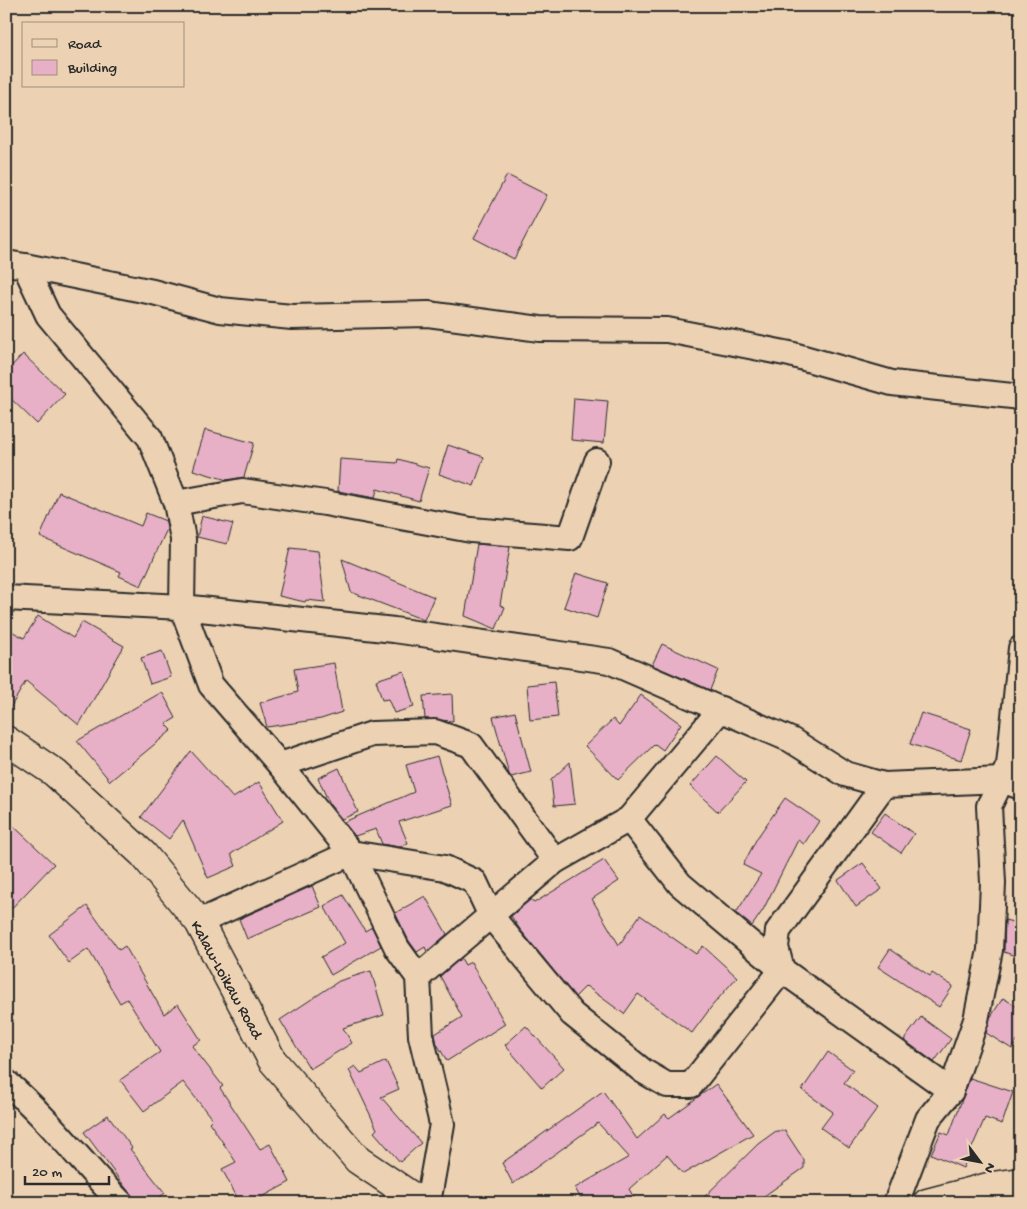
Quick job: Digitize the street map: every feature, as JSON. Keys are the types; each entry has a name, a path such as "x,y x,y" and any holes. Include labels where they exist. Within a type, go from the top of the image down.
{"main road":[{"name":"Kalaw-Loikaw Road","path":"6,740 55,773 143,854 199,922 272,1060 358,1160 422,1203"},
{"path":"927,1203 992,1186 1021,1182"}],"street":[{"path":"16,265 153,292 220,310 283,316 428,314 540,329 667,330 790,354 892,383 1021,397"},
{"path":"16,265 48,315 150,438 176,504 183,539 182,607 211,685 280,765 350,853 397,948 418,977 421,1036 442,1124 428,1203"},
{"path":"176,504 242,491 326,503 471,530 570,538 598,461"},
{"path":"6,598 182,607 394,630 609,661 790,740 845,774 884,785 1011,783"},
{"path":"1011,783 1009,765 1021,648"},
{"path":"418,977 555,861 629,818 721,709"},
{"path":"280,765 372,734 435,732 471,745 555,861"},
{"path":"896,1203 928,1119 951,1090 976,1020 990,950 993,883 989,806 1011,783"},
{"path":"782,970 776,947 778,931 884,785"},
{"path":"629,818 680,884 782,970 951,1090"},
{"path":"199,922 350,853 445,868 475,882 491,916 572,1014 643,1071 667,1085 691,1085 782,970"},
{"path":"6,1082 29,1102 121,1203"}],"building":[{"path":"507,175 547,195 514,259 474,238"},
{"path":"23,354 65,394 37,424 6,394 6,372"},
{"path":"574,398 608,401 604,443 571,440"},
{"path":"205,430 254,443 244,477 227,480 193,470"},
{"path":"448,445 484,457 474,486 439,474"},
{"path":"340,459 397,463 398,459 429,468 419,501 377,489 375,498 338,491"},
{"path":"59,492 141,526 146,513 166,521 167,529 141,586 119,576 121,572 40,537"},
{"path":"202,516 233,524 227,544 197,537"},
{"path":"477,544 510,547 500,605 505,607 496,629 465,616"},
{"path":"290,548 318,551 325,602 306,600 305,602 279,596"},
{"path":"342,559 434,597 424,620 351,592"},
{"path":"576,573 608,583 597,618 564,607"},
{"path":"38,616 73,638 82,622 124,646 79,725 26,681 6,715 6,628 24,638"},
{"path":"662,644 718,670 710,690 652,665"},
{"path":"162,651 171,677 150,684 141,658"},
{"path":"334,663 342,712 321,719 267,727 260,703 298,692 294,669"},
{"path":"404,671 414,707 394,713 388,699 382,700 376,680"},
{"path":"554,682 558,717 530,720 527,685"},
{"path":"162,692 176,718 166,724 172,730 110,781 77,741"},
{"path":"452,694 453,721 425,719 423,696"},
{"path":"641,695 681,724 663,750 655,744 618,780 585,746 613,719 619,726"},
{"path":"515,712 531,772 511,777 493,717"},
{"path":"921,713 971,729 961,760 910,744"},
{"path":"191,751 233,798 259,782 283,821 231,854 236,866 208,878 183,820 169,839 141,817"},
{"path":"437,756 452,805 399,822 408,843 400,847 382,844 376,829 355,836 344,822 414,792 406,765"},
{"path":"717,756 746,782 718,812 690,786"},
{"path":"570,762 575,804 554,806 551,780"},
{"path":"339,768 358,812 342,819 330,805 318,778"},
{"path":"785,798 819,821 804,844 798,840 763,910 752,926 736,913 761,874 743,865 757,838"},
{"path":"885,813 914,834 901,853 871,832"},
{"path":"6,819 54,864 6,914"},
{"path":"604,860 619,881 592,899 619,945 640,915 696,954 703,946 737,977 692,1033 638,994 624,1014 586,986 575,997 511,916 531,899 534,903"},
{"path":"863,863 882,889 856,907 838,880"},
{"path":"312,886 321,907 247,939 239,919"},
{"path":"343,895 365,931 372,927 381,946 331,975 321,957 345,943 324,906"},
{"path":"425,896 447,934 427,952 425,947 417,952 409,941 395,913"},
{"path":"87,906 119,950 125,946 164,1014 178,1004 201,1040 192,1046 223,1086 220,1088 260,1149 270,1144 290,1182 251,1203 240,1203 222,1169 236,1162 209,1122 212,1119 183,1082 144,1111 120,1080 160,1052 127,999 120,1003 88,949 69,963 49,935"},
{"path":"1005,920 1021,924 1021,958 1004,952"},
{"path":"890,949 930,976 932,973 953,986 939,1007 878,967"},
{"path":"461,958 465,965 471,962 505,1024 447,1061 437,1044 435,1034 462,1017 440,976"},
{"path":"371,971 384,1015 343,1028 352,1043 310,1069 280,1020 339,981"},
{"path":"1003,998 1021,1009 1021,1034 1012,1049 986,1033 990,1018"},
{"path":"921,1017 951,1039 934,1062 904,1040"},
{"path":"526,1026 564,1068 542,1088 505,1045"},
{"path":"828,1052 853,1070 844,1083 878,1108 849,1148 821,1128 833,1112 802,1090"},
{"path":"386,1061 399,1089 381,1097 421,1143 400,1162 374,1132 377,1129 349,1070 355,1066 361,1073"},
{"path":"970,1078 1013,1092 1002,1124 985,1118 963,1168 931,1154 941,1132 949,1135"},
{"path":"716,1084 753,1134 683,1174 667,1155 629,1189 637,1203 583,1203 575,1188 629,1157 598,1123 513,1184 502,1163 603,1091 637,1139 665,1114 669,1118"},
{"path":"108,1115 132,1148 130,1149 165,1193 152,1203 137,1203 84,1132"},
{"path":"776,1131 785,1131 804,1160 804,1168 754,1203 698,1203 758,1144"}]}
